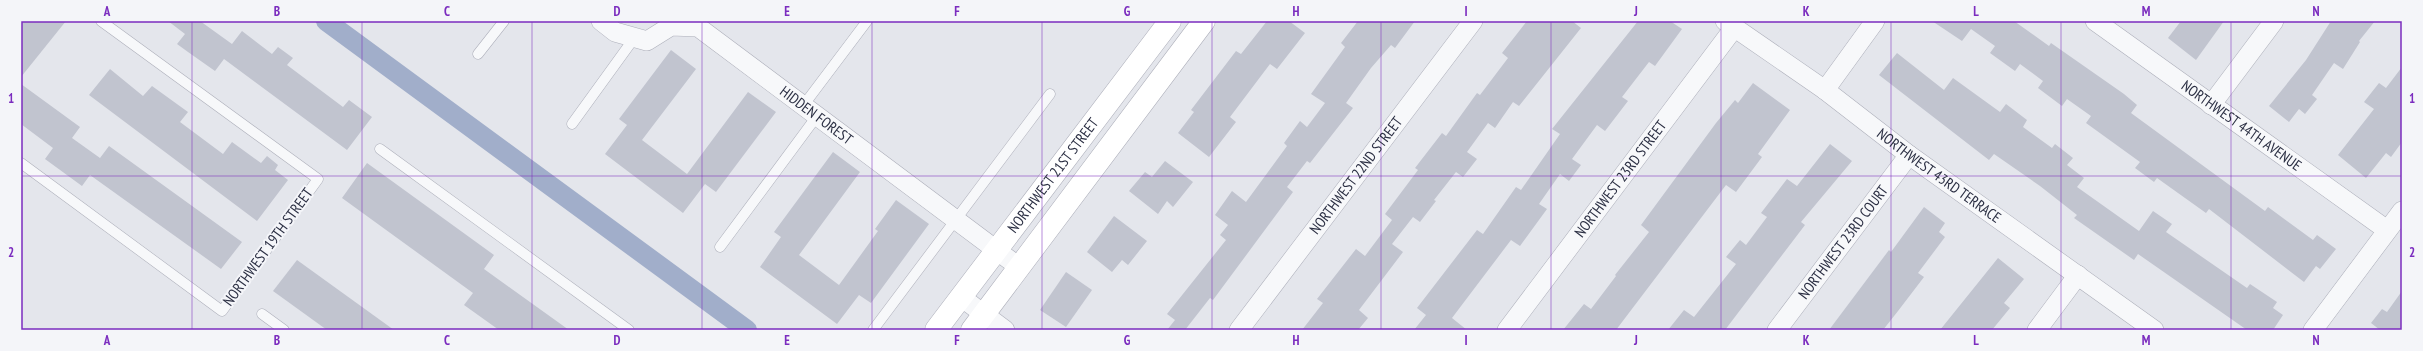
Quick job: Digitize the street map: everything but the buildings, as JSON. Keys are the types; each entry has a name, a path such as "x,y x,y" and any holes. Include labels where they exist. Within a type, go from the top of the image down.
{"street":[{"name":"HIDDEN FOREST","path":"601,21 615,32 647,41 670,23 698,27 1019,267"},
{"name":"NORTHWEST 21ST STREET","path":"936,330 1170,21"},
{"name":"NORTHWEST 21ST STREET","path":"978,322 1204,21"},
{"name":"NORTHWEST 22ND STREET","path":"1240,330 1472,21"},
{"path":"1825,90 1875,21"},
{"name":"NORTHWEST 44TH AVENUE","path":"2095,21 2387,230"},
{"path":"2211,105 2274,21"},
{"name":"NORTHWEST 43RD TERRACE","path":"1729,24 1825,90 1909,155 2154,330"},
{"name":"NORTHWEST 23RD STREET","path":"1507,330 1729,24"},
{"name":"NORTHWEST 23RD COURT","path":"1777,330 1909,155"},
{"path":"2313,330 2402,211"},
{"path":"2037,330 2078,275"},
{"path":"961,297 978,322 1005,330"}],"lane":[{"name":"NORTHWEST 19TH STREET","path":"21,163 222,311 318,179 101,21"},
{"path":"478,54 504,21"},
{"path":"720,248 867,21"},
{"path":"572,124 635,38"},
{"path":"873,330 1050,94"},
{"path":"380,149 629,330"},
{"path":"262,314 284,330"}],"waterway":[{"path":"326,21 747,330"}]}
